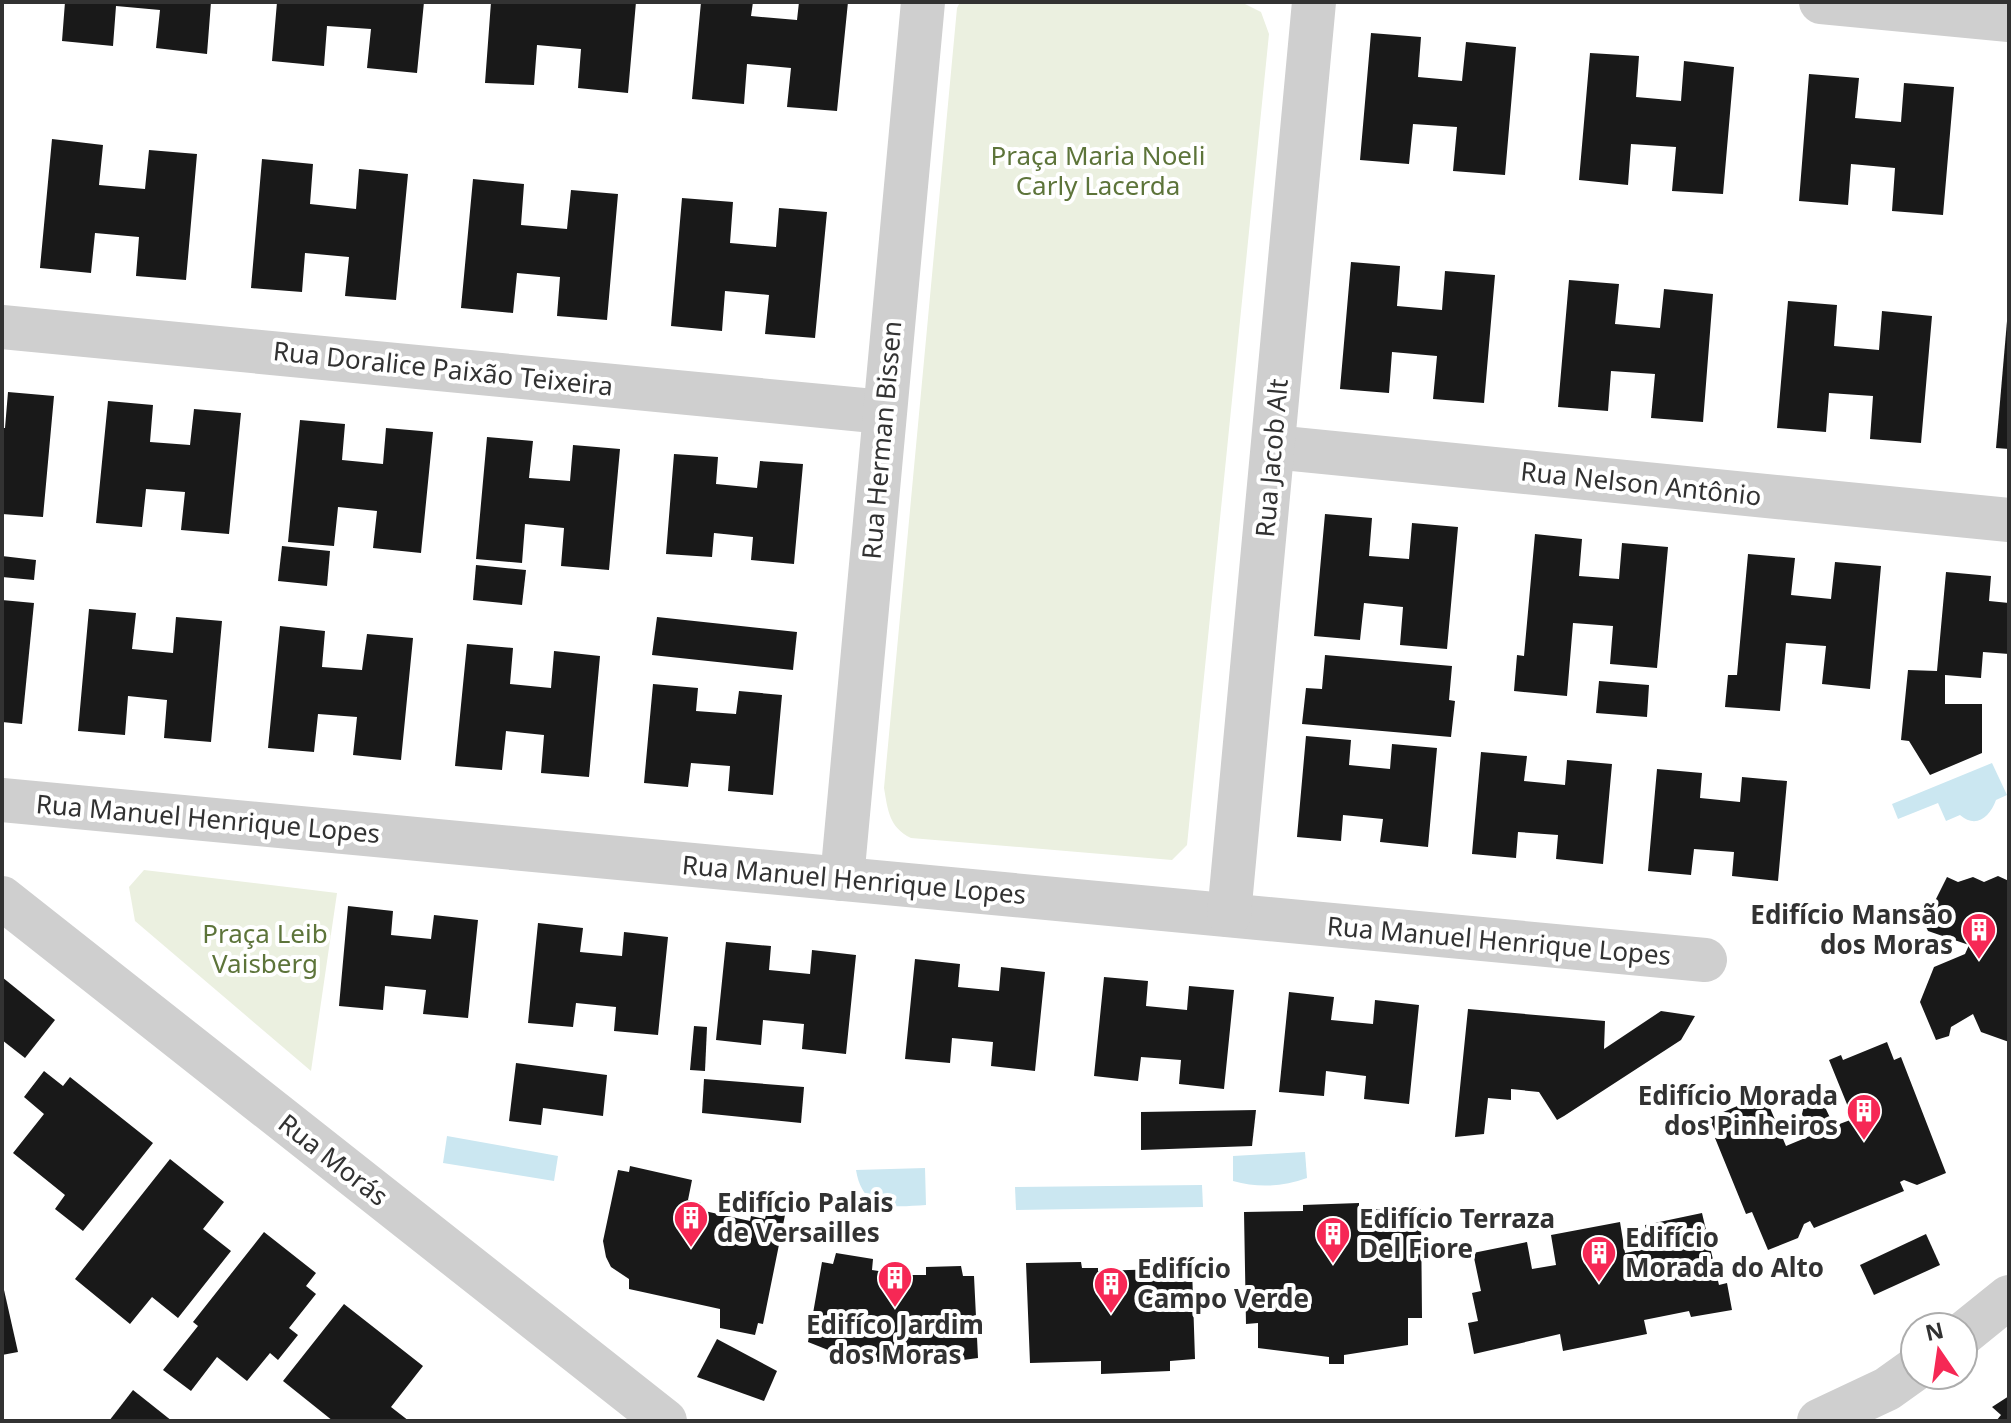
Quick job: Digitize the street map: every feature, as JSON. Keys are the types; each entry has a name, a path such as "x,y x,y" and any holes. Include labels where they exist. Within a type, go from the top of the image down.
{"street":[{"name":"Rua Herman Bissen","path":"842,879 923,2"},
{"name":"Rua Jacob Alt","path":"1229,915 1314,2"},
{"path":"1821,2 2009,20"},
{"name":"Rua Doralice Paixão Teixeira","path":"2,327 884,412"},
{"name":"Rua Nelson Antônio","path":"1273,447 2009,520"},
{"name":"Rua Manuel Henrique Lopes","path":"2,800 1705,960"},
{"name":"Rua Morás","path":"2,898 665,1421"},
{"path":"1979,1321 2009,1297"},
{"path":"1819,1421 1899,1380"}],"green space":[{"name":"Praça Maria Noeli Carly Lacerda","path":"960,2 1245,4 1261,12 1269,34 1187,845 1172,860 911,838 898,829 888,811 884,788 957,8"},
{"name":"Praça Leib Vaisberg","path":"144,870 337,893 311,1071 135,921 129,887"}],"water":[{"path":"1992,763 2007,795 1996,800 1982,819 1972,821 1960,815 1946,821 1938,803 1898,819 1892,804"},
{"path":"447,1136 558,1156 554,1181 443,1163"},
{"path":"1305,1152 1307,1178 1270,1186 1233,1181 1233,1156"},
{"path":"925,1168 926,1205 902,1206 872,1200 860,1184 856,1170"},
{"path":"1202,1185 1203,1207 1016,1210 1015,1187"}],"building":[{"path":"65,2 211,2 207,54 156,48 160,10 116,6 113,46 62,41"},
{"path":"277,2 424,2 417,73 367,68 371,29 327,26 324,66 272,61"},
{"path":"491,2 636,2 628,93 578,88 581,49 537,45 534,85 485,83"},
{"path":"701,2 753,2 751,16 797,20 799,2 848,2 837,111 787,107 791,68 747,64 744,104 692,99"},
{"path":"1371,33 1421,37 1418,77 1462,81 1466,42 1516,47 1505,175 1453,171 1457,127 1413,124 1409,164 1360,160"},
{"path":"1590,53 1639,56 1636,97 1681,101 1684,61 1734,67 1723,194 1672,191 1676,147 1631,144 1628,185 1579,180"},
{"path":"1809,74 1859,78 1855,118 1901,122 1904,83 1954,87 1943,215 1892,211 1895,168 1851,164 1848,205 1799,201"},
{"path":"52,139 103,145 99,185 145,189 149,150 197,154 186,280 136,276 139,237 95,233 91,273 40,268"},
{"path":"262,159 313,164 310,204 356,209 359,169 408,174 396,300 345,296 349,257 305,253 302,292 251,288"},
{"path":"473,179 524,184 521,225 567,229 571,190 618,194 607,320 557,316 560,277 517,273 513,313 461,308"},
{"path":"682,198 733,202 730,243 776,247 779,208 827,212 815,338 765,334 769,295 725,291 722,331 671,326"},
{"path":"1351,262 1400,266 1397,306 1442,310 1445,271 1495,275 1484,403 1433,399 1437,356 1392,352 1389,393 1340,389"},
{"path":"1569,280 1619,284 1615,324 1660,328 1664,289 1713,294 1703,422 1651,418 1655,374 1611,371 1608,411 1558,407"},
{"path":"1788,301 1837,305 1834,346 1879,350 1882,311 1932,316 1921,443 1870,439 1873,396 1829,393 1826,432 1777,428"},
{"path":"2009,321 2009,449 1996,448"},
{"path":"8,392 54,396 43,517 2,514 2,428 5,428"},
{"path":"108,401 153,405 150,442 190,445 194,409 241,413 229,534 181,530 185,492 146,489 142,527 96,523"},
{"path":"300,420 345,424 342,460 383,464 386,428 433,432 421,553 373,548 377,511 338,507 334,546 288,542"},
{"path":"487,437 533,441 529,478 570,481 573,445 620,449 609,570 561,566 564,528 525,524 522,563 476,559"},
{"path":"674,454 718,457 716,484 757,488 760,461 803,464 794,564 751,560 753,537 714,533 712,557 666,554"},
{"path":"1325,514 1372,518 1369,556 1409,559 1412,523 1458,527 1447,649 1400,645 1403,607 1364,603 1360,640 1314,636"},
{"path":"1535,534 1582,539 1579,576 1619,579 1622,543 1668,547 1657,668 1610,664 1613,626 1573,623 1567,696 1514,691 1517,655 1524,656"},
{"path":"282,546 330,551 327,586 278,581"},
{"path":"1748,554 1795,558 1791,595 1831,599 1835,562 1881,566 1870,689 1822,684 1826,646 1786,643 1780,711 1725,707 1728,675 1737,675"},
{"path":"2,556 36,560 34,580 2,577"},
{"path":"476,565 526,570 522,605 473,600"},
{"path":"1946,572 1991,576 1989,601 2009,603 2009,654 1983,652 1981,678 1945,675 1945,704 1982,704 1982,753 1930,775 1909,741 1901,740 1908,670 1937,671"},
{"path":"2,600 34,603 22,724 2,722"},
{"path":"89,609 136,613 132,649 173,653 176,617 222,621 211,742 164,738 167,700 128,696 125,735 78,731"},
{"path":"657,617 797,632 793,670 652,655"},
{"path":"280,626 325,631 322,667 362,670 367,634 413,638 401,760 353,755 357,717 318,714 314,752 268,748"},
{"path":"467,644 513,648 510,684 551,688 554,651 600,656 589,777 541,773 544,735 506,731 502,770 455,766"},
{"path":"1325,655 1452,666 1449,700 1455,701 1451,737 1302,724 1306,688 1322,689"},
{"path":"1599,681 1649,685 1647,717 1596,713"},
{"path":"653,684 698,688 696,711 736,714 739,691 782,695 773,795 728,791 730,766 691,763 688,787 644,783"},
{"path":"1306,736 1351,740 1349,765 1390,769 1392,744 1437,748 1428,847 1380,842 1383,819 1343,815 1341,841 1297,837"},
{"path":"1481,752 1527,756 1524,781 1565,785 1567,760 1612,764 1603,864 1556,859 1558,835 1518,832 1516,858 1472,854"},
{"path":"1657,769 1702,773 1700,798 1740,802 1742,777 1787,781 1778,881 1732,876 1734,852 1694,849 1691,875 1648,871"},
{"name":"Edifício Mansão dos Moras","path":"1998,876 2009,881 2009,1042 1981,1032 1973,1014 1951,1027 1949,1036 1936,1040 1920,1002 1934,967 1965,954 1969,945 1928,931 1918,910 1934,903 1947,877 1958,882 1973,877 1984,882"},
{"path":"348,906 393,911 391,935 431,939 434,915 478,920 468,1018 423,1014 426,990 385,986 383,1010 339,1006"},
{"path":"538,923 583,928 580,952 622,956 624,932 668,937 658,1035 614,1031 616,1007 576,1003 573,1027 528,1023"},
{"path":"726,942 771,946 769,970 810,974 812,950 856,955 846,1054 802,1049 804,1024 763,1020 761,1045 716,1040"},
{"path":"915,959 960,964 958,987 999,991 1001,967 1045,972 1035,1071 991,1066 993,1042 952,1038 950,1063 905,1059"},
{"path":"2,977 55,1020 25,1058 2,1040"},
{"path":"1104,977 1148,981 1146,1006 1187,1010 1189,986 1234,990 1224,1089 1179,1084 1181,1060 1141,1057 1138,1081 1094,1076"},
{"path":"1289,992 1334,997 1331,1020 1373,1024 1375,1000 1419,1005 1409,1104 1364,1099 1366,1076 1326,1071 1324,1096 1279,1092"},
{"path":"1468,1009 1605,1021 1604,1049 1661,1011 1695,1016 1681,1040 1557,1120 1539,1092 1511,1089 1511,1100 1488,1098 1484,1134 1455,1137"},
{"path":"694,1026 707,1027 705,1071 690,1070"},
{"name":"Edifício Morada dos Pinheiros","path":"1887,1042 1894,1060 1901,1057 1946,1173 1917,1185 1904,1180 1900,1182 1904,1191 1814,1228 1810,1221 1804,1224 1798,1238 1768,1250 1752,1212 1746,1214 1709,1118 1754,1099 1752,1093 1762,1089 1786,1146 1810,1136 1802,1114 1805,1102 1814,1098 1823,1103 1834,1126 1853,1119 1829,1060 1841,1055 1843,1060"},
{"path":"516,1063 607,1075 603,1116 543,1108 541,1125 509,1121"},
{"path":"44,1071 63,1086 70,1077 153,1143 83,1231 55,1209 65,1195 13,1153 44,1114 24,1097"},
{"path":"704,1079 804,1087 801,1123 702,1113"},
{"path":"1256,1110 1252,1146 1141,1150 1141,1112"},
{"path":"170,1159 224,1202 203,1229 231,1251 178,1318 152,1297 130,1324 75,1279"},
{"name":"Edifício Palais de Versailles","path":"630,1166 692,1180 688,1200 701,1203 700,1210 750,1221 751,1216 765,1219 767,1211 785,1215 763,1324 758,1323 755,1335 720,1328 720,1309 629,1289 629,1279 611,1267 603,1241 618,1170 629,1172"},
{"name":"Edifício Terraza Del Fiore","path":"1359,1203 1359,1209 1421,1209 1422,1318 1408,1318 1408,1345 1344,1355 1344,1364 1329,1364 1329,1357 1258,1348 1258,1323 1246,1324 1244,1212 1303,1211 1303,1205"},
{"name":"Edifício Morada do Alto","path":"1702,1213 1719,1285 1727,1283 1732,1310 1691,1317 1689,1311 1644,1320 1647,1334 1563,1351 1560,1334 1474,1354 1468,1323 1478,1321 1472,1293 1481,1291 1473,1253 1527,1242 1532,1269 1556,1265 1551,1235 1620,1222 1625,1253 1650,1248 1645,1225"},
{"path":"264,1232 316,1273 306,1286 316,1294 289,1328 298,1335 278,1360 270,1353 247,1381 217,1357 191,1391 163,1370 198,1326 193,1322"},
{"path":"1926,1234 1940,1265 1874,1295 1860,1265"},
{"name":"Edifíco Jardim dos Moras","path":"836,1253 873,1259 872,1270 892,1273 893,1263 904,1263 906,1275 926,1275 926,1267 961,1266 963,1276 974,1276 978,1358 900,1365 846,1357 808,1342 822,1262 833,1264"},
{"name":"Edifício Campo Verde","path":"1081,1262 1082,1268 1098,1268 1098,1271 1192,1268 1195,1359 1170,1361 1170,1371 1101,1374 1101,1361 1030,1363 1026,1263"},
{"path":"2,1281 18,1352 2,1355"},
{"path":"344,1304 423,1366 391,1407 409,1421 333,1421 283,1381"},
{"path":"717,1339 777,1371 764,1401 697,1377"},
{"path":"133,1390 172,1421 109,1421"},
{"path":"2009,1396 2009,1421 1996,1421 2001,1415 1992,1407"}],"place":[{"name":"Edifício Mansão dos Moras","path":"1979,961"},
{"name":"Edifício Morada dos Pinheiros","path":"1864,1142"},
{"name":"Edifício Palais de Versailles","path":"691,1249"},
{"name":"Edifício Terraza Del Fiore","path":"1333,1265"},
{"name":"Edifício Morada do Alto","path":"1599,1284"},
{"name":"Edifíco Jardim dos Moras","path":"895,1309"},
{"name":"Edifício Campo Verde","path":"1111,1315"}]}
